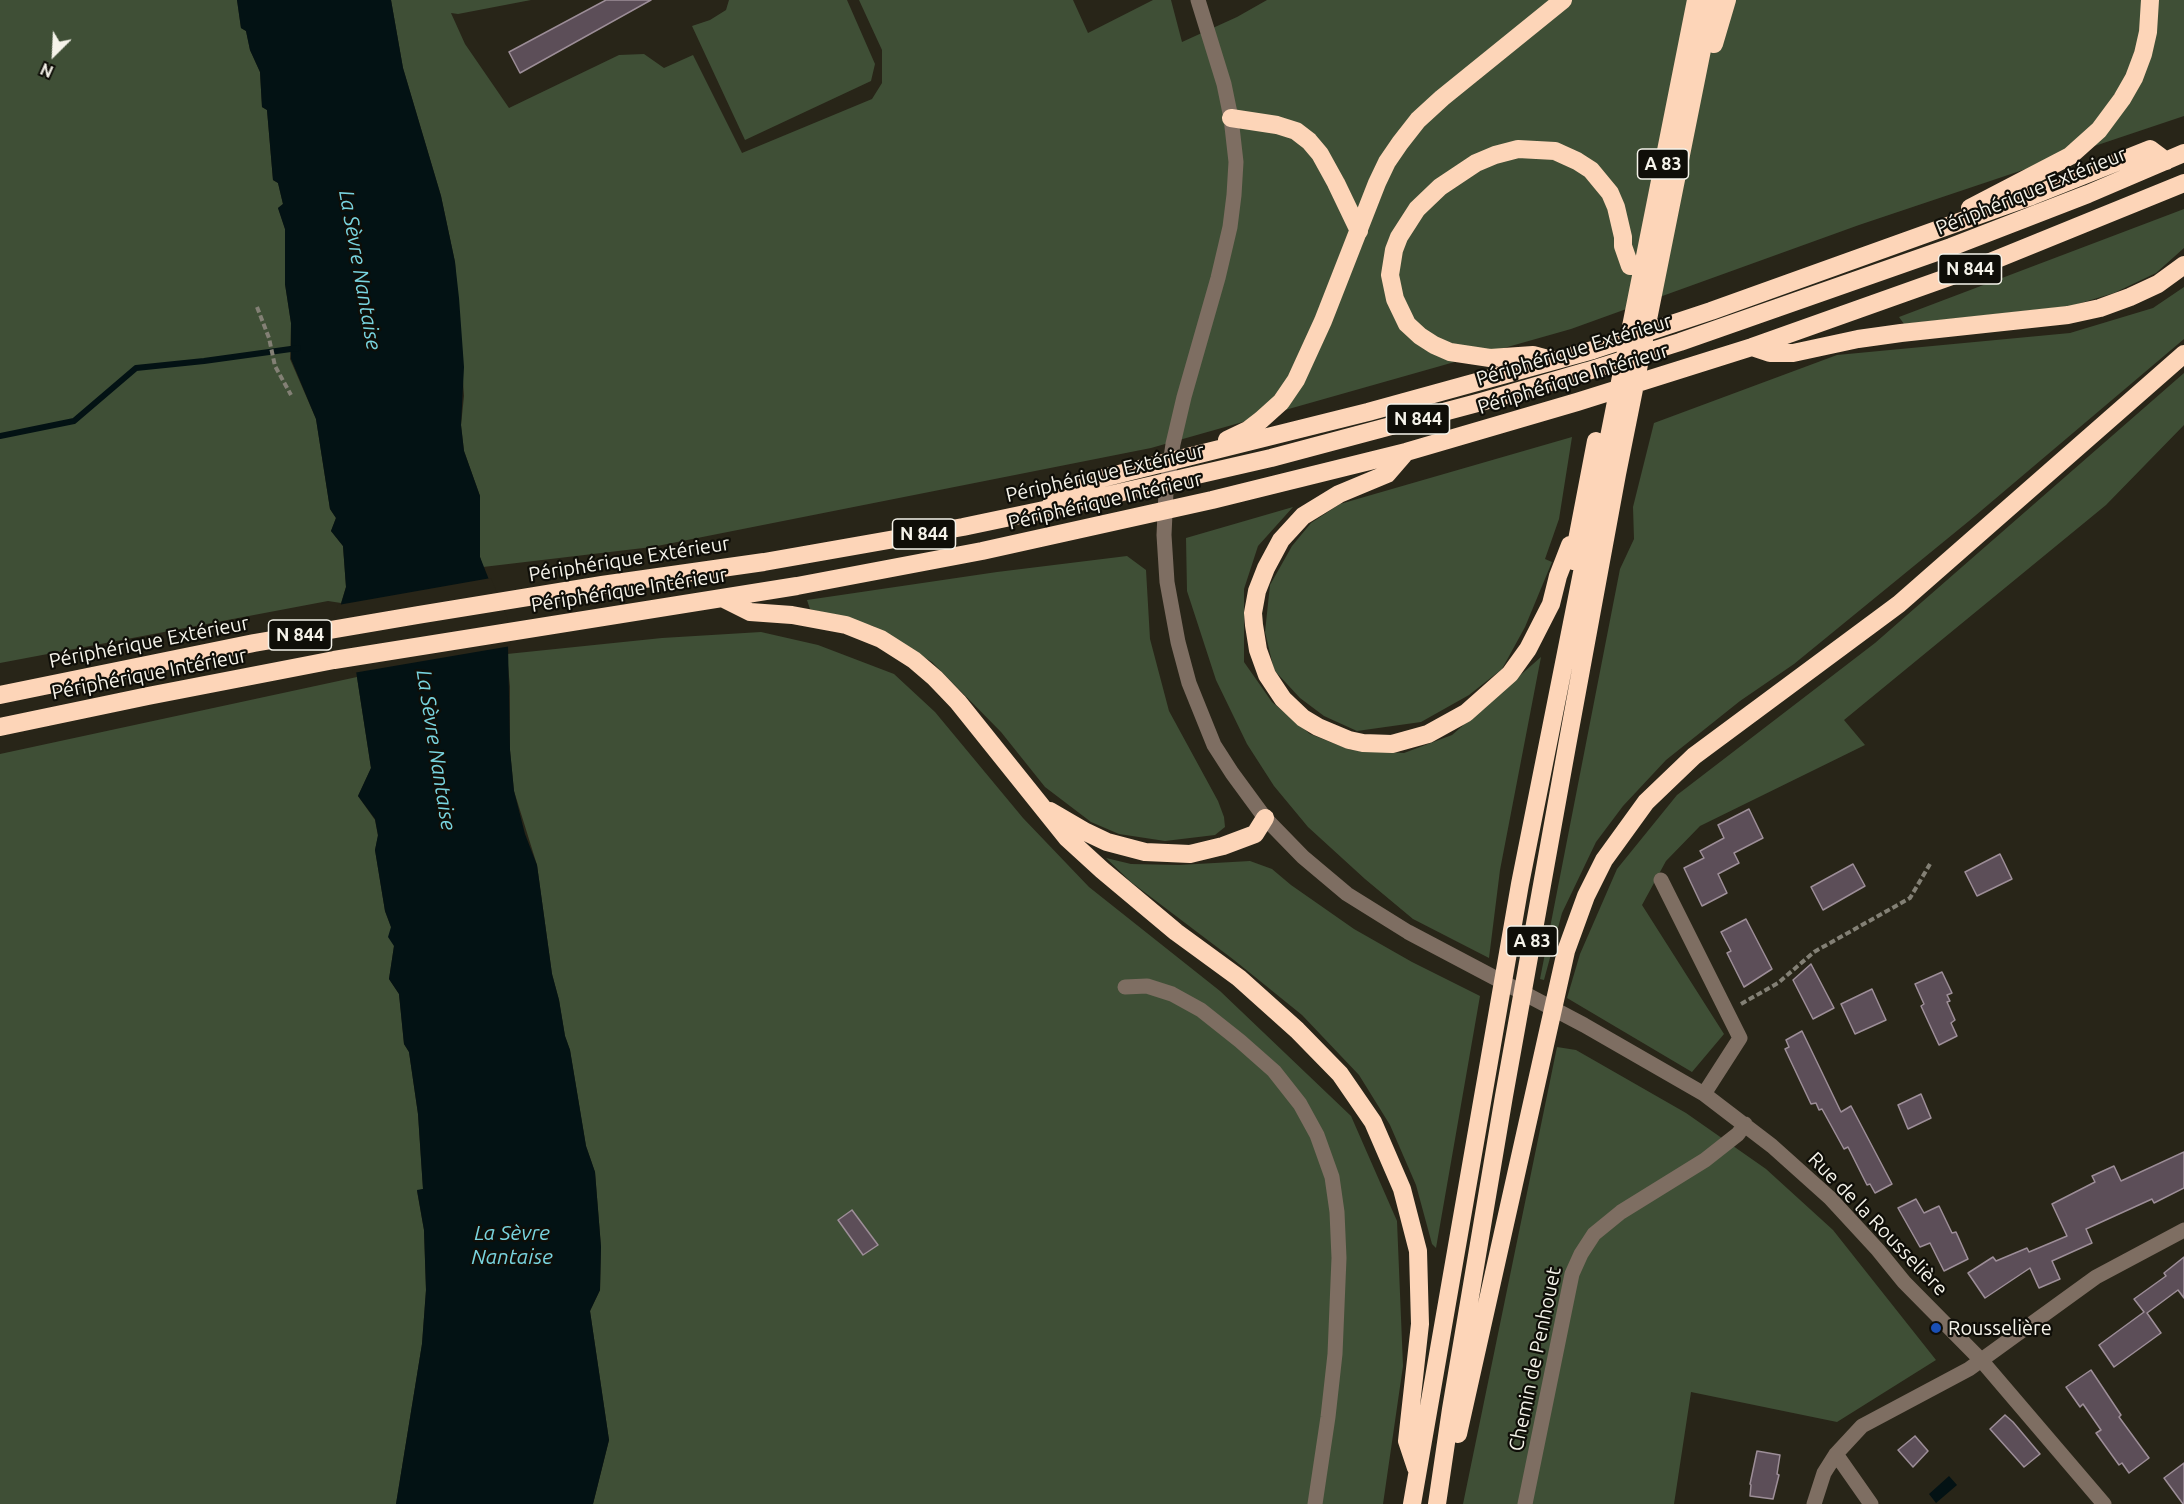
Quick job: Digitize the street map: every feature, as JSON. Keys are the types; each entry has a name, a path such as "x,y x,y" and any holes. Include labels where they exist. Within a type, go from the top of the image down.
{"highway":[{"path":"1211,452 1261,420 1281,402 1296,380 1323,321 1387,162 1418,120 1563,0"},
{"path":"1520,884 1534,781 1579,531 1670,77 1684,58 1696,0"},
{"name":"A 83","path":"1417,1470 1520,884 1609,477 1659,265 1712,0"},
{"path":"1694,88 1708,69 1727,0"},
{"path":"1946,227 1963,212 2070,156 2099,130 2134,78 2148,32 2150,0"},
{"path":"1231,118 1277,125 1296,132 1309,141 1320,154 1359,231"},
{"path":"1556,361 1533,355 1490,358 1450,352 1420,336 1407,324 1399,311 1392,288 1391,262 1399,237 1417,209 1458,174 1496,155 1529,148 1555,151 1591,170 1610,193 1616,207 1623,246 1633,270"},
{"path":"1044,510 1071,491 1091,481 1368,412 1556,361 1711,311 2032,196 2150,149 2166,161"},
{"name":"Périphérique Extérieur","path":"0,695 254,643 602,585 764,562 940,531 1044,510 1339,441 1598,368 1818,295 1951,248 2184,153"},
{"name":"Périphérique Intérieur","path":"0,727 334,660 863,574 1033,541 1406,452 1633,385 1752,347 1980,266 2184,183"},
{"path":"1752,347 1770,353 1793,353 1858,339 1901,333 2068,315 2100,308 2130,297 2158,284 2184,265"},
{"name":"A 83","path":"1441,1479 1609,477 1633,270"},
{"path":"1437,1504 1441,1479 1452,1464 1566,951 1586,896 1604,860 1647,802 1694,756 1899,604 2184,354"},
{"path":"1406,452 1387,474 1339,494 1303,516 1277,548 1257,591 1253,614 1254,632 1258,650 1274,689 1293,709 1333,735 1356,742 1377,744 1410,740 1449,723 1488,696 1510,674 1535,636 1551,604 1567,551 1579,531"},
{"path":"722,598 750,612 792,615 846,625 881,639 935,678 958,702 1067,838 1176,932 1239,978 1297,1030 1340,1074 1373,1122 1402,1189 1418,1251 1420,1324 1407,1441 1417,1470 1412,1504"},
{"path":"1043,807 1107,842 1145,852 1190,854 1223,846 1255,834 1265,818"}],"street":[{"name":"Rue de la Rousselière","path":"1198,0 1224,84 1236,162 1230,227 1184,398 1169,466 1164,535 1167,582 1184,664 1214,745 1265,818 1304,857 1347,894 1408,932 1584,1025 1704,1094 1745,1124 1830,1198 1904,1282 1981,1360 2104,1504"},
{"path":"1661,880 1740,1038 1704,1094"},
{"path":"1125,987 1147,987 1172,993 1201,1011 1240,1041 1274,1071 1300,1104 1317,1135 1332,1177 1337,1212 1339,1258 1335,1354 1315,1504"},
{"name":"Chemin de Penhouet","path":"1525,1504 1572,1274 1581,1254 1594,1234 1621,1212 1705,1160 1738,1134 1745,1124"},
{"path":"1814,1504 1824,1473 1836,1454 1862,1426 1981,1360 2096,1277 2184,1230"},
{"path":"1836,1454 1871,1504"}],"path":[{"path":"257,307 269,338 275,366 291,396"},
{"path":"1727,1012 1779,983 1814,952 1910,898 1930,864"}],"green space":[{"path":"0,0 237,0 241,28 246,31 250,50 260,72 262,107 267,110 273,180 278,183 283,204 278,208 285,229 285,284 291,323 290,359 316,419 330,509 336,518 331,531 343,546 346,587 341,603 328,601 0,663"},
{"path":"391,0 531,0 458,14 451,13 465,44 509,108 619,55 644,54 664,68 693,55 742,153 872,99 882,83 882,50 859,0 1073,0 1088,33 1153,0 1171,0 1182,42 1237,17 1267,0 2184,0 2184,116 1859,225 1571,329 1151,448 652,547 483,567 480,557 480,496 464,451 461,425 464,396 455,262 441,196 403,68"},
{"path":"729,0 847,0 875,64 871,81 745,140 692,26 710,20 726,10"},
{"path":"2184,209 2184,248 2156,273 2114,293 2071,306 1904,324 1899,317"},
{"path":"2184,287 2184,339 1969,521 1794,664 1740,701 1666,760 1623,806 1596,842 1562,913 1544,980 1540,979 1620,569 1634,539 1633,507 1654,423 1837,355 2070,333 2153,308"},
{"path":"2184,373 2184,425 2106,505 1844,720 1865,745 1700,826 1666,861 1642,905 1724,1034 1692,1072 1567,998 1580,954 1617,869 1677,795 1875,643"},
{"path":"1572,437 1559,519 1545,559 1552,562 1525,627 1502,669 1469,695 1421,722 1357,731 1324,716 1300,698 1274,670 1265,632 1270,585 1292,546 1311,523 1340,504"},
{"path":"1293,507 1258,546 1244,589 1244,662 1272,702 1310,734 1351,750 1404,753 1452,735 1541,657 1500,870 1489,958 1413,919 1308,827 1274,786 1247,744 1216,680 1187,591 1186,538"},
{"path":"1127,556 1146,570 1150,639 1169,711 1218,801 1224,817 1225,827 1215,835 1165,841 1119,834 1091,822 1045,787 1001,732 932,662 873,626 810,609 807,600 997,572"},
{"path":"761,632 818,645 894,674 935,712 1023,818 1089,887 1220,991 1351,1116 1397,1221 1403,1366 1383,1504 593,1504 609,1440 590,1311 600,1290 601,1247 595,1172 586,1146 570,1050 552,974 537,865 514,791 510,750 510,687 507,654 662,638"},
{"path":"357,677 371,768 358,796 375,820 378,836 375,850 385,911 391,927 394,946 389,979 399,994 404,1044 409,1052 418,1114 423,1189 417,1191 424,1230 426,1290 422,1344 396,1504 0,1504 0,754"},
{"path":"1106,858 1131,864 1179,865 1250,861 1272,869 1354,929 1412,962 1480,996 1436,1248 1432,1244 1416,1185 1390,1125 1359,1075 1302,1015 1131,882"},
{"path":"1557,1047 1576,1050 1686,1113 1766,1169 1833,1230 1936,1360 1837,1422 1691,1392 1674,1504 1463,1504"}],"water":[{"name":"La Sèvre Nantaise","path":"237,0 391,0 403,68 441,196 455,262 459,298 464,367 461,425 464,451 480,496 480,557 501,610 508,645 510,750 514,791 525,834 537,865 552,974 570,1050 586,1146 595,1172 601,1247 600,1290 590,1311 609,1440 593,1504 396,1504 422,1344 426,1290 424,1230 417,1190 423,1189 418,1114 409,1052 404,1044 399,994 389,979 394,946 388,937 391,927 385,911 375,850 378,835 375,819 358,796 371,768 352,645 336,621 346,587 343,546 331,531 336,518 330,509 316,419 291,359 291,323 285,284 285,229 278,208 283,204 278,183 273,180 267,110 262,107 260,72 250,50 246,31 241,28"},
{"path":"1949,1476 1957,1485 1936,1503 1929,1494"}],"pier":[{"path":"491,578 507,617 511,646 353,673 349,646 333,622 338,605"}],"building":[{"path":"606,0 651,0 520,73 509,52"},
{"path":"1749,809 1763,838 1734,853 1739,863 1718,874 1727,893 1702,906 1684,868 1704,858 1700,851 1724,838 1718,825"},
{"path":"2000,854 2012,879 1977,896 1965,872"},
{"path":"1853,864 1865,886 1823,910 1811,887"},
{"path":"1746,919 1772,969 1744,987 1727,953 1731,951 1721,932"},
{"path":"1811,964 1834,1008 1813,1019 1793,980"},
{"path":"1942,972 1952,993 1947,995 1950,1001 1947,1002 1955,1020 1951,1023 1957,1036 1939,1045 1921,1006 1924,1004 1915,984"},
{"path":"1872,989 1886,1020 1855,1034 1841,1004"},
{"path":"1802,1031 1841,1112 1851,1106 1892,1184 1875,1193 1870,1184 1867,1185 1848,1147 1844,1149 1822,1109 1819,1110 1816,1103 1811,1104 1785,1049 1789,1047 1786,1040"},
{"path":"1921,1094 1931,1118 1908,1129 1898,1105"},
{"path":"2184,1152 2184,1188 2154,1203 2152,1199 2086,1229 2092,1243 2052,1261 2060,1279 2039,1288 2030,1268 1985,1298 1968,1273 1993,1257 1996,1261 2027,1248 2029,1252 2067,1236 2052,1204 2095,1182 2092,1176 2114,1166 2121,1181"},
{"path":"1916,1199 1924,1213 1939,1206 1952,1233 1956,1232 1968,1259 1944,1271 1930,1243 1920,1247 1898,1208"},
{"path":"852,1210 878,1245 863,1255 838,1220"},
{"path":"2184,1257 2184,1298 2178,1290 2147,1313 2161,1333 2114,1367 2099,1345 2144,1312 2134,1299 2166,1276 2164,1273"},
{"path":"2091,1370 2121,1415 2119,1417 2149,1458 2129,1473 2122,1463 2119,1465 2096,1433 2101,1430 2083,1404 2080,1407 2066,1387"},
{"path":"2005,1415 2040,1454 2024,1467 1990,1429"},
{"path":"1915,1436 1928,1451 1913,1467 1898,1450"},
{"path":"1757,1451 1780,1455 1777,1474 1779,1475 1773,1499 1750,1496 1750,1484"},
{"path":"2184,1463 2184,1504 2183,1504 2164,1478"}],"waterway":[{"path":"0,436 74,421 136,368 298,348"}],"place":[{"name":"Rousselière","path":"1936,1328"}]}
